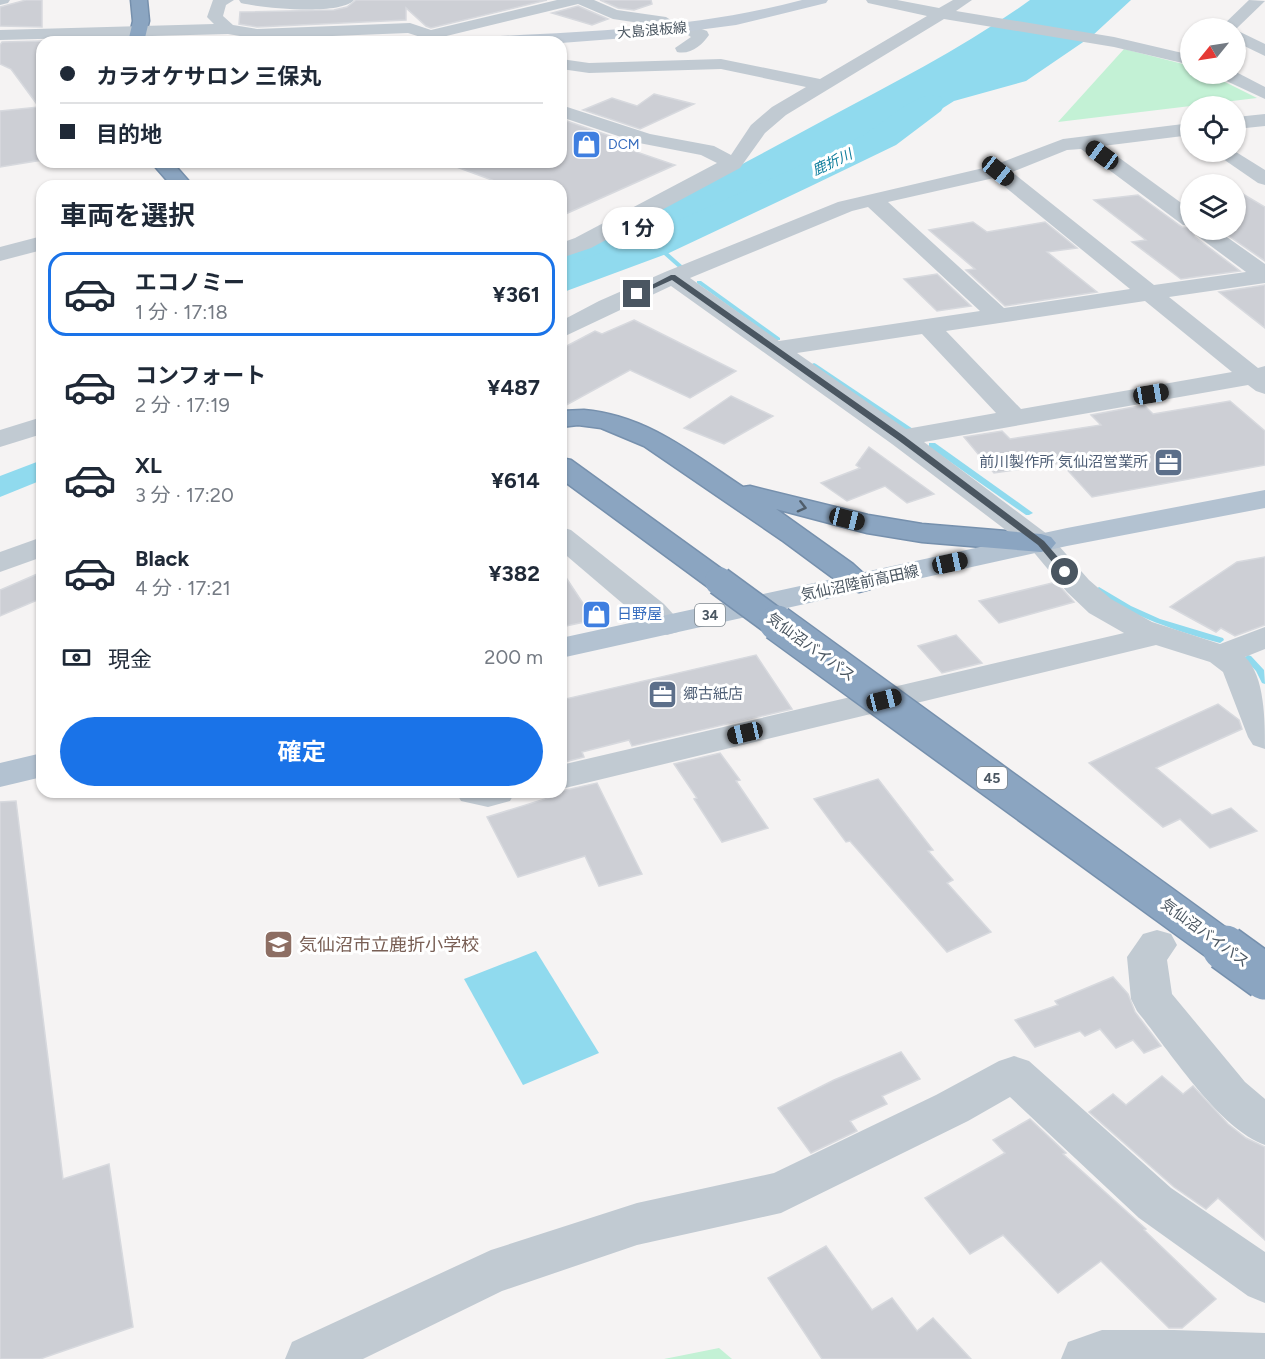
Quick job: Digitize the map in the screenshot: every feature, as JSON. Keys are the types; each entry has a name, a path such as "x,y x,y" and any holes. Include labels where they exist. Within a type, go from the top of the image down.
{"highway":[{"path":"138,36 141,21 140,0"},
{"path":"166,168 178,180"},
{"path":"567,418 607,421 641,435 691,463 791,531 859,583"},
{"name":"気仙沼バイパス","path":"567,470 1265,977"},
{"path":"725,488 867,524 922,533 1054,540"}],"main road":[{"name":"大島浪板線","path":"567,38 685,28 740,19 820,0"},
{"name":"気仙沼陸前高田線","path":"567,647 1054,540 1265,499"},
{"path":"0,775 36,766"}],"street":[{"path":"222,0 216,6 215,17 228,29"},
{"path":"247,0 267,5 303,5 346,0"},
{"path":"438,36 579,0 613,14 666,21"},
{"path":"874,0 942,14 1114,42 1180,57"},
{"path":"567,65 589,68 721,64 819,84 964,0"},
{"path":"1240,18 1260,2"},
{"path":"627,16 656,4"},
{"path":"567,249 583,243 733,164 762,126 779,111 819,84 892,27"},
{"path":"0,35 138,36 228,29 257,34 410,28 426,36"},
{"path":"683,48 696,41 701,34 685,28"},
{"path":"1246,41 1265,51"},
{"path":"1246,84 1265,94"},
{"path":"567,113 646,140 707,150 733,164"},
{"path":"1246,122 1265,120"},
{"path":"567,328 607,306 845,206 998,171 1063,145 1180,130"},
{"path":"1084,142 1180,212"},
{"path":"1239,162 1265,178"},
{"path":"998,171 1261,379"},
{"path":"873,200 1000,317"},
{"path":"1218,240 1265,275"},
{"path":"0,254 36,245"},
{"path":"684,273 785,348 913,436 1054,540 1078,586 1101,606 1141,629 1221,655 1237,668 1265,737"},
{"path":"785,348 1265,275"},
{"path":"929,327 1016,418"},
{"path":"913,436 1261,379"},
{"path":"0,439 36,427"},
{"path":"567,541 653,610 667,625"},
{"path":"0,563 36,548"},
{"path":"567,776 1160,634"},
{"path":"1221,655 1265,637"},
{"path":"1157,945 1147,957 1152,999 1230,1095 1265,1126"},
{"path":"310,1359 491,1272 637,1224 782,1192 952,1108 1014,1074 1155,1203 1265,1280"},
{"path":"1086,1359 1102,1355 1174,1354 1265,1358"}],"green space":[{"path":"1124,49 1180,63 1180,84 1229,84 1257,98 1180,96 1180,107 1058,122"},
{"path":"719,1348 732,1359 664,1359"}],"water":[{"path":"1030,0 1131,0 1092,36 1026,81 954,101 894,139 820,159 567,273 567,249 695,189 930,63"},
{"path":"36,462 36,482 0,497 0,476"},
{"path":"536,951 599,1053 523,1085 464,979"}],"building":[{"path":"26,0 42,0 42,27 0,26 0,7"},
{"path":"356,0 547,0 431,28 406,8 406,20 257,27 239,24 240,12 334,10 347,7"},
{"path":"600,0 651,0 652,4 634,10 618,8"},
{"path":"578,6 608,19 592,25 552,13"},
{"path":"36,41 36,103 11,69 0,64 2,42"},
{"path":"654,94 694,104 640,129 583,110 612,98 637,106"},
{"path":"36,107 36,161 0,167 0,111"},
{"name":"DCM","path":"567,121 619,139 610,143 675,165 567,213 567,180 492,180 459,168 567,168"},
{"path":"1138,195 1180,226 1180,240 1199,240 1240,271 1181,279 1132,242 1146,240 1094,200"},
{"path":"1246,196 1265,207 1265,261 1235,240 1246,240"},
{"path":"973,222 987,232 1045,222 1077,248 1047,252 1097,292 1005,306 966,270 975,269 929,230"},
{"path":"937,274 971,306 937,311 904,279"},
{"path":"1265,285 1265,328 1219,292"},
{"path":"634,320 736,371 690,398 630,370 567,405 567,346 595,331 602,334"},
{"path":"731,396 773,416 724,444 684,428"},
{"path":"1230,401 1265,431 1265,465 1092,497 1061,463 994,473 964,437 1002,431 1010,439 1101,425 1091,415 1144,405 1153,414"},
{"path":"869,447 934,494 907,503 885,486 847,501 821,483 860,468 856,465"},
{"path":"1265,557 1265,625 1235,636 1221,628 1216,632 1170,607 1237,562"},
{"path":"36,575 36,601 0,616 0,590"},
{"path":"567,579 594,620 567,626"},
{"path":"1056,582 1074,602 999,623 979,601"},
{"path":"956,635 982,663 942,673 918,646"},
{"path":"756,655 792,709 632,746 629,740 582,752 584,757 567,761 567,699"},
{"path":"1218,704 1239,720 1242,729 1156,768 1212,815 1231,808 1257,831 1210,848 1180,819 1163,827 1089,763"},
{"path":"720,753 740,780 736,781 768,828 722,842 674,764"},
{"path":"878,779 933,850 928,851 953,880 947,883 991,932 947,952 850,841 846,842 814,799"},
{"path":"597,783 642,874 599,886 585,856 518,877 487,817 548,798 567,798 567,790"},
{"path":"16,801 63,1179 109,1164 133,1327 40,1359 0,1359 0,802"},
{"path":"1113,977 1128,994 1135,1012 1161,1046 1144,1053 1133,1040 1116,1048 1100,1029 1085,1036 1080,1031 1035,1047 1015,1020 1058,1005 1055,1001"},
{"path":"901,1052 920,1079 882,1096 887,1104 850,1121 857,1131 811,1153 778,1108 834,1080"},
{"path":"1162,1076 1183,1094 1193,1086 1228,1124 1246,1138 1265,1147 1265,1240 1218,1198 1206,1209 1174,1187 1089,1112 1113,1094 1126,1105"},
{"path":"1030,1119 1066,1153 1063,1154 1146,1229 1144,1230 1216,1299 1182,1328 1169,1328 1101,1261 1058,1293 1003,1235 970,1254 925,1198 1005,1153 993,1140"},
{"path":"826,1246 872,1310 892,1298 917,1331 933,1318 971,1359 822,1359 768,1278"}],"waterway":[{"name":"鹿折川","path":"567,279 656,245 885,138 930,104"},
{"path":"656,245 682,268"},
{"path":"699,282 778,339"},
{"path":"814,365 909,429"},
{"path":"932,445 1029,513"},
{"path":"1099,590 1142,615 1220,640"},
{"path":"1248,658 1260,670 1265,681"}],"place":[{"name":"DCM","path":"587,144"},
{"name":"前川製作所 気仙沼営業所","path":"1169,462"},
{"name":"日野屋","path":"596,614"},
{"name":"郷古紙店","path":"662,694"},
{"name":"気仙沼市立鹿折小学校","path":"278,945"}],"route":[{"path":"637,294 673,277 773,350 901,438 1041,543 1065,572"}]}
